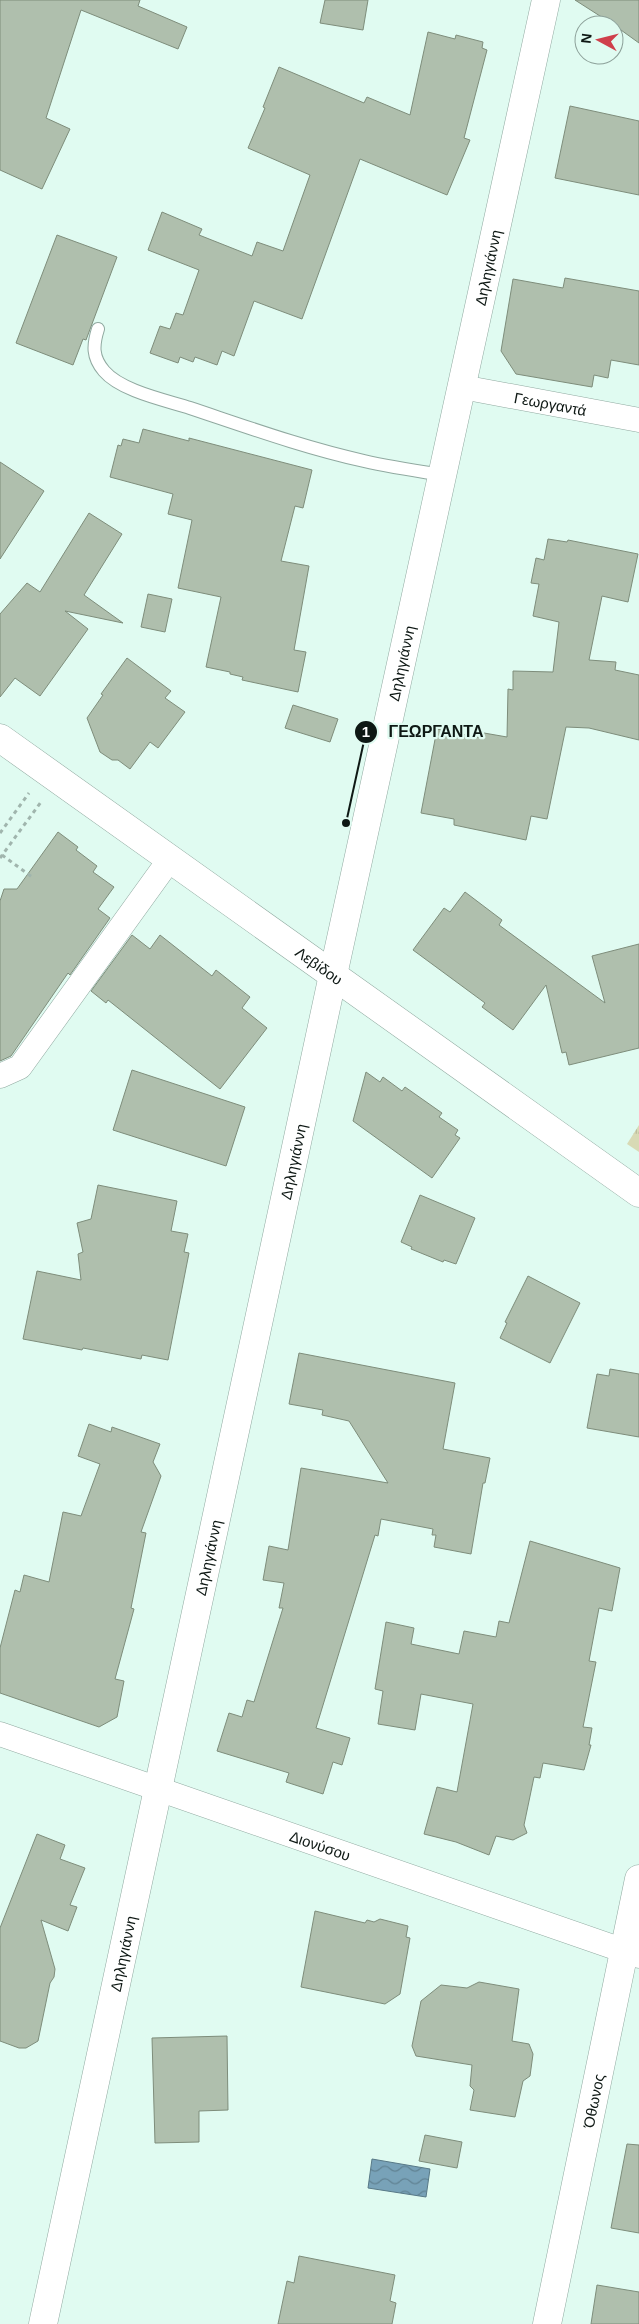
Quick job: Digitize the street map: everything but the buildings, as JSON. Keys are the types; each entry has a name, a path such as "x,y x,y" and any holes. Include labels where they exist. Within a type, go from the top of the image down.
{"street":[{"name":"Δηληγιάννη","path":"43,2324 333,975 546,0"},
{"name":"Γεωργαντά","path":"462,387 639,420"},
{"name":"Λεβίδου","path":"0,738 639,1193"},
{"path":"0,1076 20,1067 170,859"},
{"name":"Διονύσου","path":"0,1734 632,1954"},
{"name":"Όθωνος","path":"547,2324 632,1954 639,1880"}],"lane":[{"path":"98,328 93,345 96,358 104,371 117,382 141,392 278,437 354,458 443,475"}],"path":[{"path":"0,833 51,775"},
{"path":"32,877 1,856 51,775"}],"green space":[{"path":"639,1125 639,1152 627,1144"}],"water":[{"path":"372,2159 430,2169 426,2197 368,2188"}],"place":[{"name":"ΓΕΩΡΓΑΝΤΑ","path":"346,823"}]}
